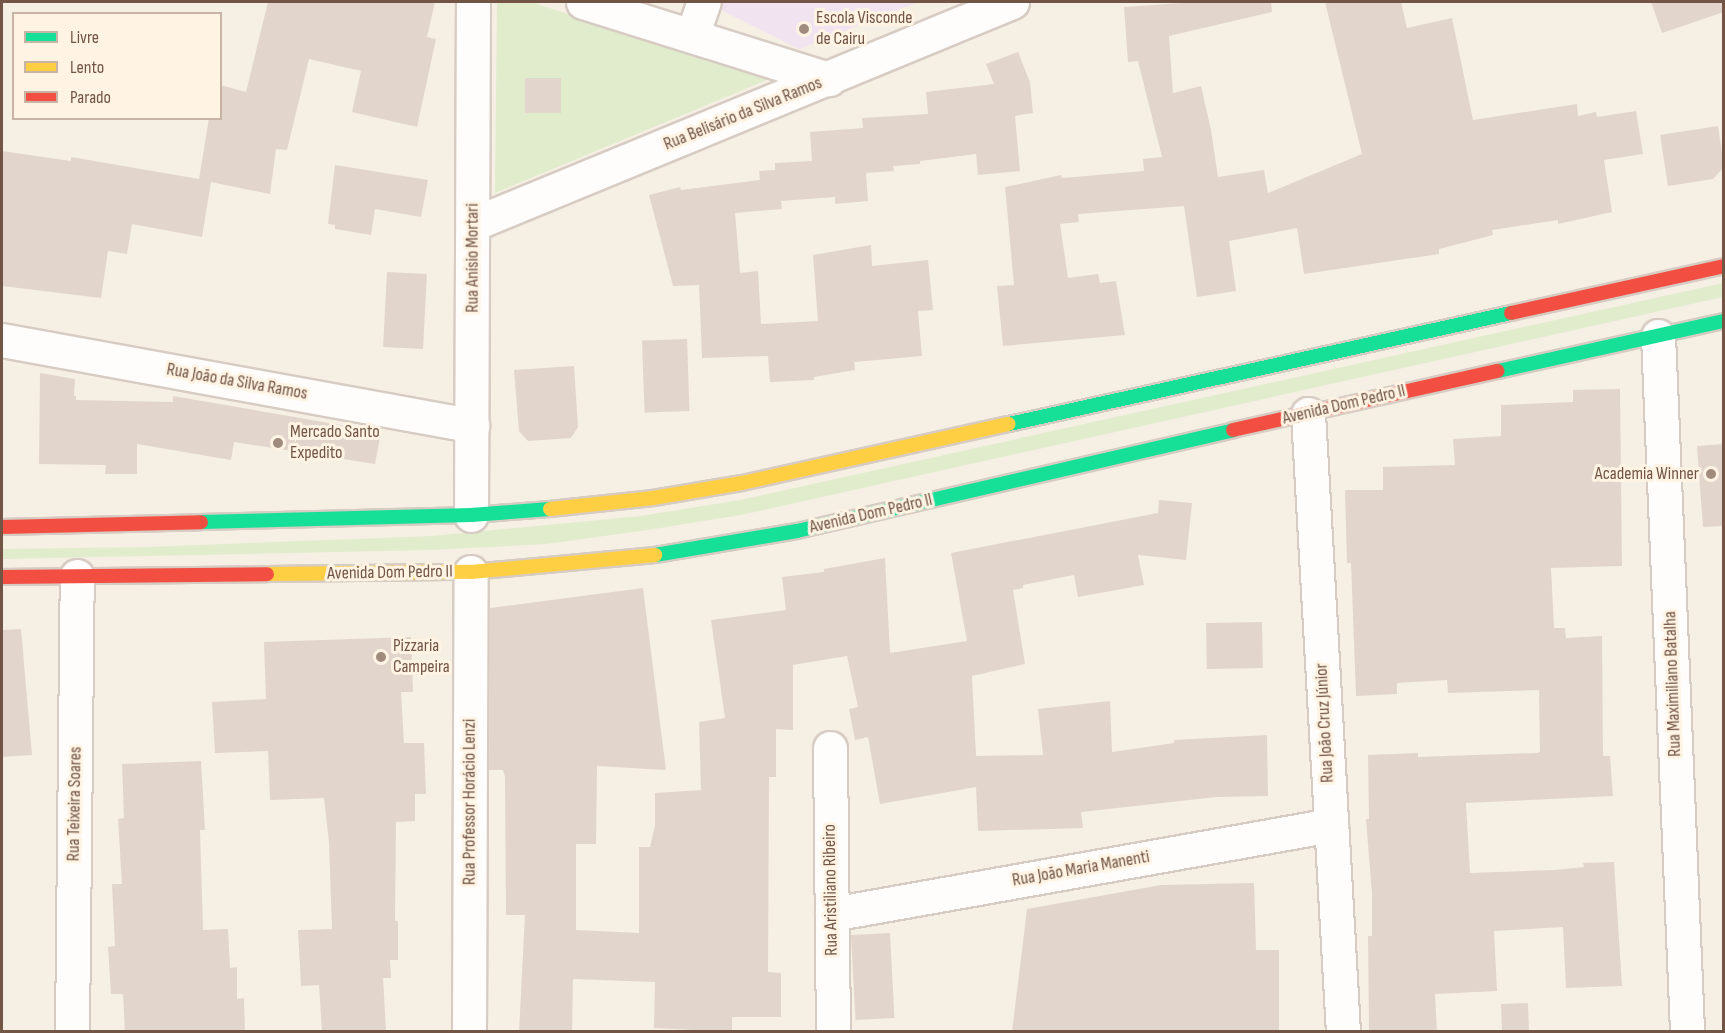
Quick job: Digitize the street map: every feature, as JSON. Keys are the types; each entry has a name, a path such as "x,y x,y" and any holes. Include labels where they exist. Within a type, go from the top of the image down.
{"main road":[{"path":"2,527 471,515 570,508 742,483 1724,266"},
{"name":"Avenida Dom Pedro II","path":"2,577 471,572 635,558 797,531 1724,321"}],"street":[{"name":"Rua Anísio Mortari","path":"471,515 473,2"},
{"path":"583,2 828,79"},
{"path":"692,36 704,2"},
{"name":"Rua Belisário da Silva Ramos","path":"473,225 1012,2"},
{"name":"Rua Maximiliano Batalha","path":"1658,336 1687,1032"},
{"name":"Rua João da Silva Ramos","path":"2,340 472,425"},
{"name":"Rua João Cruz Júnior","path":"1308,414 1343,1032"},
{"name":"Rua Professor Horácio Lenzi","path":"469,1032 471,572"},
{"name":"Rua Teixeira Soares","path":"72,1032 77,576"},
{"name":"Rua Aristiliano Ribeiro","path":"830,748 833,1032"},
{"name":"Rua João Maria Manenti","path":"832,914 1331,825"}],"shaded area":[{"name":"Escola Visconde de Cairu","path":"722,2 918,2 799,49 719,9"}],"green space":[{"path":"497,2 531,2 767,80 495,193"},
{"path":"1723,283 1723,297 746,514 648,530 546,544 431,550 2,559 2,549 145,547 432,536 641,516 740,500"}],"building":[{"path":"268,2 435,2 427,37 436,39 417,127 352,112 361,71 309,59 287,150 276,149 270,194 211,182 202,237 132,224 127,254 108,251 101,298 2,286 2,151 71,161 71,157 199,179 209,120 222,120 222,86 246,92"},
{"path":"1197,2 1271,2 1272,12 1169,36 1173,93 1201,86 1218,177 1264,170 1268,193 1362,154 1325,2 1401,2 1407,28 1452,18 1473,120 1577,104 1578,116 1596,112 1597,117 1636,111 1643,154 1604,160 1612,212 1558,224 1558,220 1492,230 1493,235 1439,249 1439,254 1304,274 1297,228 1229,241 1236,291 1197,297 1184,206 1078,214 1079,222 1060,224 1068,278 1098,274 1100,283 1116,281 1125,335 1003,346 997,286 1014,285 1005,187 1061,175 1062,178 1144,171 1143,159 1162,157 1138,61 1128,62 1124,7"},
{"path":"1651,2 1724,2 1724,12 1662,33"},
{"path":"1018,52 1030,82 1033,113 1015,116 1020,171 978,175 976,154 920,161 920,164 893,166 894,171 866,173 868,201 835,204 835,197 781,201 782,209 735,213 740,273 758,271 761,324 818,321 813,255 871,245 872,266 928,260 933,310 918,311 922,356 854,362 855,370 814,377 814,380 770,382 768,356 702,358 699,285 673,286 649,195 680,187 681,190 760,180 759,171 775,170 775,163 812,161 810,132 863,128 862,118 928,114 926,92 994,84 986,64"},
{"path":"525,78 561,78 561,113 525,113"},
{"path":"1718,126 1724,167 1713,179 1668,186 1660,135"},
{"path":"335,165 428,180 421,217 375,209 371,235 335,229 335,225 328,224"},
{"path":"387,272 427,274 423,349 383,347"},
{"path":"687,339 690,411 645,413 642,341"},
{"path":"574,366 578,427 571,438 528,441 519,431 514,370"},
{"path":"40,373 75,379 74,396 76,400 173,402 173,396 381,432 375,464 234,442 231,460 137,444 137,474 105,474 106,465 39,464"},
{"path":"1620,389 1622,566 1551,568 1554,628 1565,628 1566,638 1602,636 1603,756 1610,756 1613,796 1466,803 1470,873 1554,870 1584,867 1583,863 1614,862 1622,986 1566,988 1563,927 1494,931 1497,991 1435,994 1437,1032 1369,1032 1368,936 1372,936 1372,894 1366,819 1369,819 1368,755 1418,753 1418,757 1540,752 1539,690 1448,693 1447,680 1397,683 1397,694 1356,696 1351,563 1347,563 1345,490 1383,490 1383,467 1455,465 1453,439 1501,436 1501,405 1573,402 1573,390"},
{"name":"Academia Winner","path":"1724,444 1724,526 1703,527 1697,446"},
{"path":"1159,500 1192,503 1186,560 1138,555 1144,585 1078,597 1074,575 1023,585 1023,588 1013,590 1025,664 972,676 976,756 1043,755 1038,709 1110,701 1112,752 1174,743 1174,740 1267,735 1268,796 1216,797 1081,812 1083,828 978,831 976,787 880,804 868,737 855,740 849,709 858,707 847,656 793,665 793,730 776,729 776,777 769,777 768,972 781,973 781,1017 732,1017 732,1032 654,1028 655,982 573,979 572,1032 519,1032 525,915 506,915 505,777 503,770 489,770 490,608 643,588 666,770 597,766 596,844 576,844 576,930 639,933 639,847 650,847 655,825 655,793 701,790 699,722 725,718 711,620 786,610 782,577 824,572 824,569 885,558 890,653 967,641 951,553 1158,513"},
{"path":"1262,622 1263,668 1207,669 1206,623"},
{"path":"21,629 32,755 2,757 2,630"},
{"path":"411,637 413,692 401,692 404,743 424,743 426,794 415,794 415,821 396,822 395,921 398,921 398,960 390,960 391,978 383,978 386,1030 322,1032 319,985 301,986 298,930 332,929 329,842 324,798 270,800 268,751 215,753 212,702 266,699 264,642"},
{"path":"201,761 205,830 200,830 203,930 228,929 230,968 237,967 237,999 244,998 245,1032 125,1032 123,994 111,994 108,947 115,946 112,884 122,884 118,819 124,818 122,764"},
{"path":"1254,883 1256,950 1279,950 1279,1032 1012,1032 1027,909 1161,885"},
{"path":"890,933 894,1018 856,1020 851,935"},
{"path":"1528,1003 1529,1031 1502,1032 1501,1004"}],"traffic: fast":[{"path":"1009,424 1511,313"},
{"path":"1498,371 1724,321"},
{"path":"655,555 797,531 1233,430"},
{"path":"201,522 471,515 550,509"}],"traffic: slow":[{"path":"550,509 653,498 742,483 1009,424"},
{"path":"267,574 471,572 655,555"}],"traffic: jam":[{"path":"1511,313 1724,266"},
{"path":"1233,430 1498,371"},
{"path":"2,527 201,522"},
{"path":"2,577 267,574"}],"place":[{"name":"Escola Visconde de Cairu","path":"804,29"},
{"name":"Mercado Santo Expedito","path":"278,443"},
{"name":"Academia Winner","path":"1711,474"},
{"name":"Pizzaria Campeira","path":"381,657"}]}
